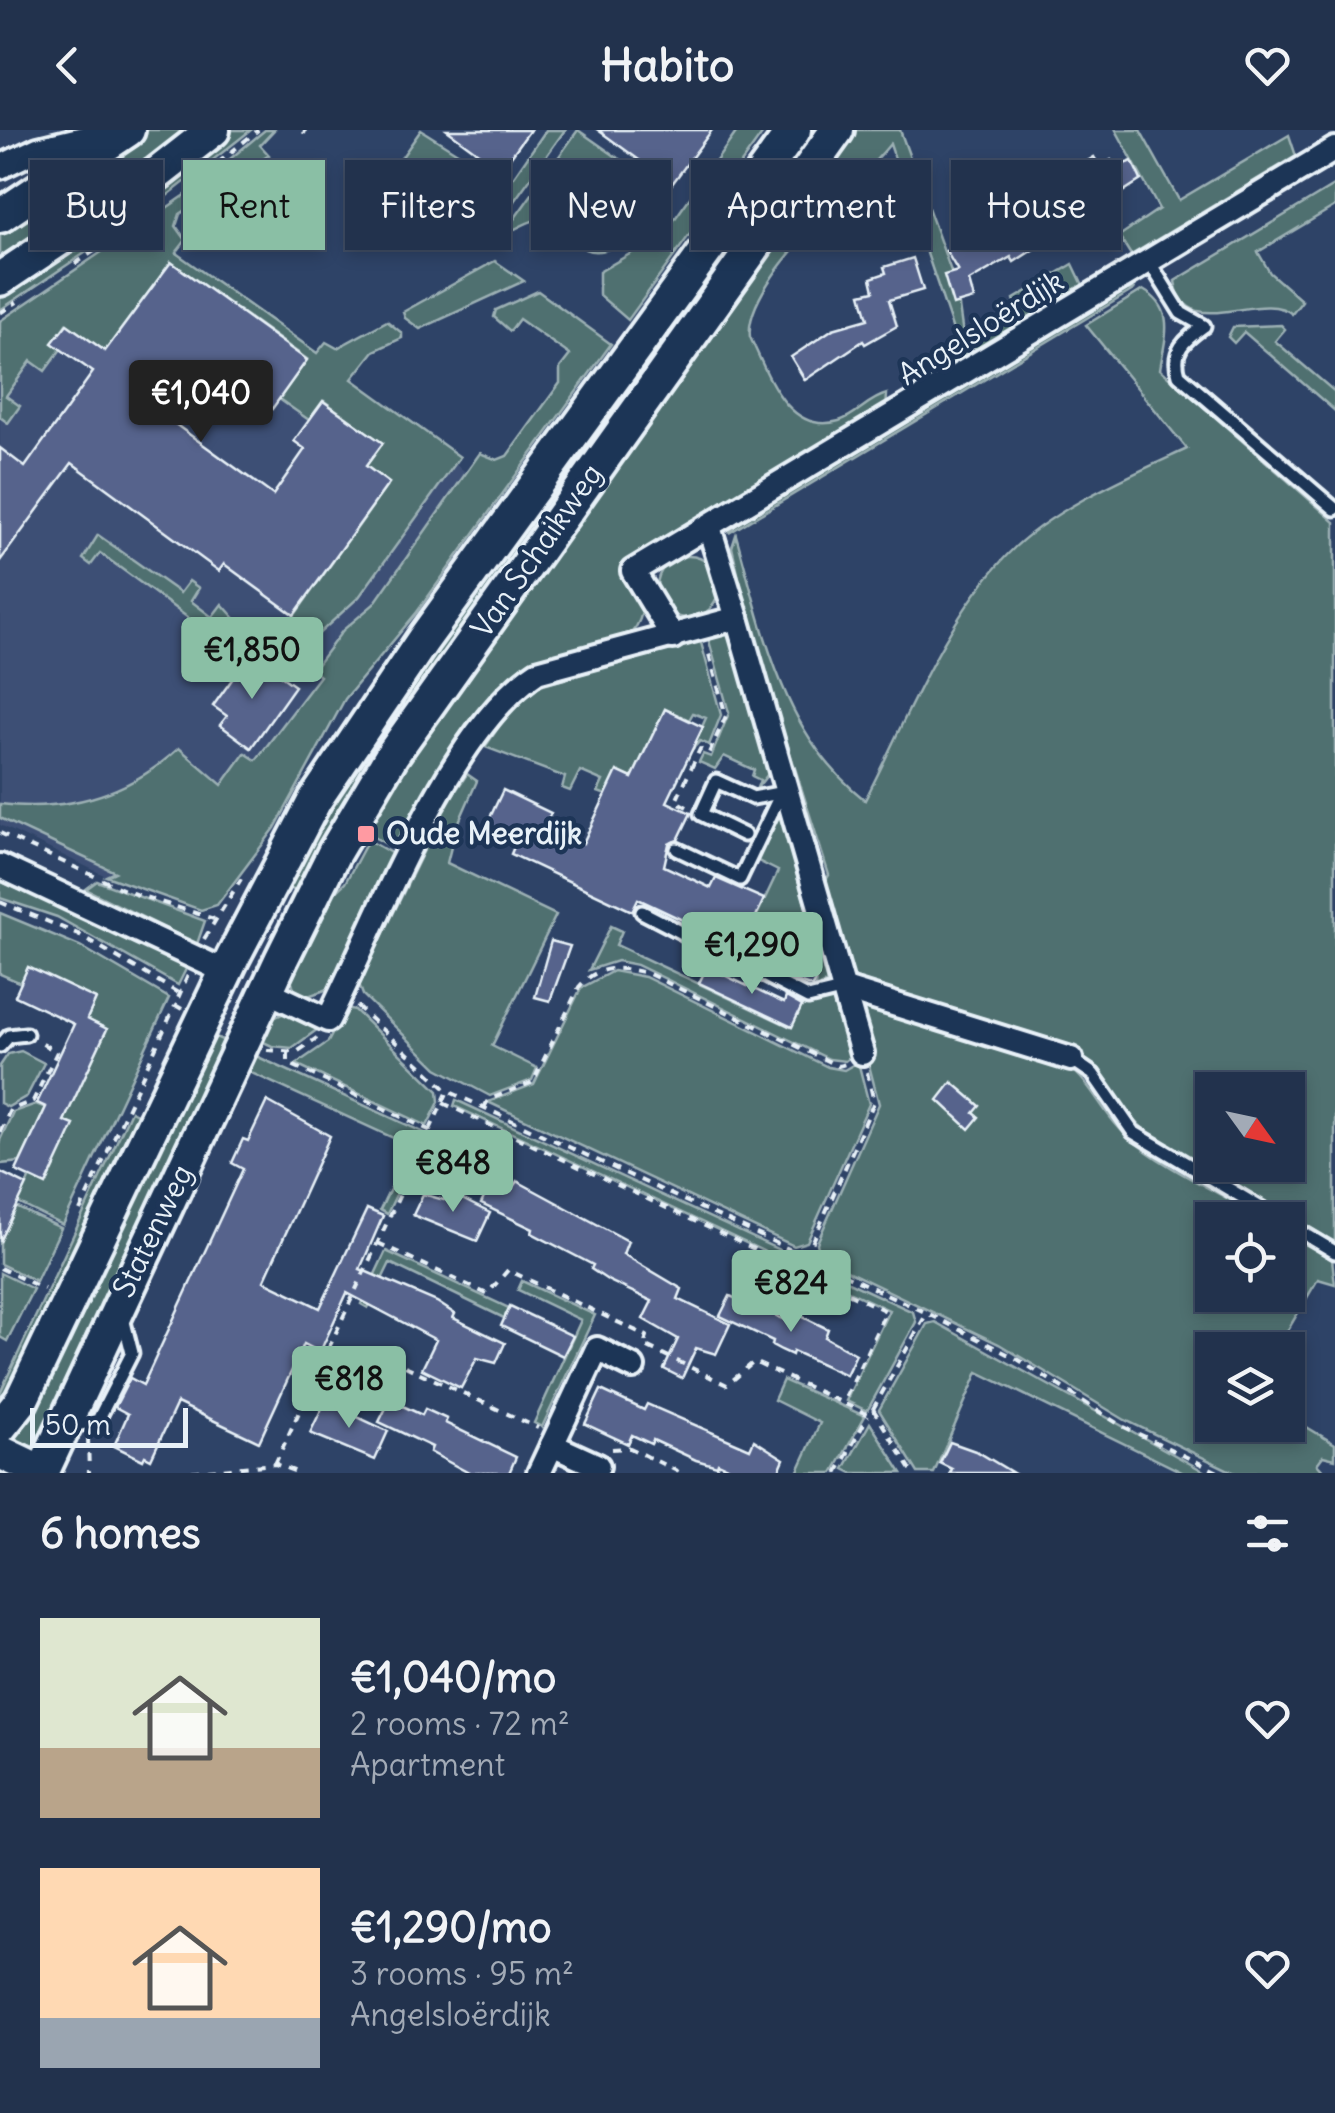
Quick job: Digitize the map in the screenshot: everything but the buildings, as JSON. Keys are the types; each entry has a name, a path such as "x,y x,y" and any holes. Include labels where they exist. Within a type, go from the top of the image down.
{"street":[{"path":"0,167 38,148 117,130"},
{"path":"0,216 128,130"},
{"path":"0,279 158,173 213,130"},
{"name":"Van Schaikweg","path":"226,972 307,814 352,742 794,130"},
{"name":"Van Schaikweg","path":"267,991 334,854 392,755 838,130"},
{"name":"Angelsloërdijk","path":"673,636 633,571 1335,149"},
{"path":"709,527 862,1053"},
{"path":"267,991 328,1020 430,808 505,696 537,672 737,618"},
{"path":"0,866 226,972"},
{"path":"242,940 282,958"},
{"name":"Statenweg","path":"0,1426 21,1401 196,999 226,972"},
{"path":"845,989 1071,1059"},
{"name":"Statenweg","path":"42,1473 74,1426 118,1304 267,991"},
{"path":"196,999 252,1022"},
{"path":"539,1473 598,1350 633,1368"},
{"path":"554,1441 598,1466"},
{"path":"0,1452 42,1473"}],"lane":[{"path":"1148,260 1181,313 1204,326 1181,342 1175,362 1179,375 1335,510"},
{"path":"744,836 701,814 716,781 753,798 784,792"},
{"path":"678,849 740,879 784,792"},
{"path":"642,912 808,998 845,989"},
{"path":"0,1046 9,1036 26,1034"},
{"path":"1071,1059 1093,1074 1133,1132 1251,1202"},
{"path":"1305,1234 1335,1252"}],"path":[{"path":"701,814 676,801 700,749 709,752 726,716 702,628"},
{"path":"0,833 129,892 214,919"},
{"path":"0,902 49,919 196,999"},
{"path":"484,1108 488,1100 533,1082 590,973 619,966 647,973 838,1066 852,1063 862,1053"},
{"path":"340,995 448,1091 926,1313 1019,1360 1120,1424 1217,1472"},
{"path":"74,1223 175,1006"},
{"path":"0,1132 10,1110 33,1101 57,1052 26,1034"},
{"path":"288,1053 288,1064 431,1131"},
{"path":"806,1257 874,1102 862,1053"},
{"path":"275,1464 448,1091"},
{"path":"443,1103 886,1312 843,1403"},
{"path":"378,1244 487,1294 508,1270 648,1336 644,1346 727,1385 754,1362 871,1412 913,1473"},
{"path":"0,1268 44,1289"},
{"path":"837,1473 926,1313"},
{"path":"405,1366 554,1441"},
{"path":"74,1426 89,1473"},
{"path":"598,1466 613,1449 630,1448 681,1473"},
{"path":"176,1473 275,1464 299,1473"},
{"path":"279,1473 282,1465"}],"shaded area":[{"path":"125,250 156,250 484,485 250,787 106,876 0,825 0,334"}],"green space":[{"path":"147,130 194,130 152,160 103,160"},
{"path":"230,130 251,130 213,160 188,160"},
{"path":"265,130 274,130 260,145 269,155 261,160 229,160"},
{"path":"421,130 464,157 462,160 400,160"},
{"path":"546,130 565,130 543,160 531,160 531,177 511,205 511,181"},
{"path":"578,130 621,160 556,160"},
{"path":"738,130 765,130 743,160 717,160"},
{"path":"806,130 829,130 807,160 785,160"},
{"path":"853,130 900,130 911,160 895,160 890,144 875,160 831,160"},
{"path":"1116,130 1140,130 1179,200 1289,135 1296,156 1131,255 1121,235 1159,209"},
{"path":"183,164 183,183 163,199 163,178"},
{"path":"1335,185 1335,206 1258,252 1270,273 1302,301 1292,314 1262,307 1208,312 1193,309 1181,299 1175,281"},
{"path":"531,196 531,222 511,232 511,223"},
{"path":"691,196 691,233 628,320 599,295 599,272 637,250 671,250 671,224"},
{"path":"183,197 183,212 176,226 183,244 176,253 317,353 326,342 337,348 387,321 402,333 402,338 374,351 352,379 460,457 359,597 312,640 298,639 284,630 334,560 311,543 350,538 389,483 366,466 382,443 324,401 309,420 279,399 307,359 171,262 105,351 66,324 53,343 61,349 45,371 31,361 6,396 20,406 8,423 0,417 0,321 105,250 163,250 163,210"},
{"path":"30,210 30,246 0,267 0,230"},
{"path":"931,216 956,285 967,363 921,387 909,374 957,342 926,250 931,250"},
{"path":"62,250 89,250 0,310 0,294"},
{"path":"723,250 739,250 666,348 659,343"},
{"path":"766,250 793,250 764,290 753,315 750,337 772,383 792,410 821,423 839,421 887,394 886,411 646,556 644,601 634,630 626,637 541,662 401,852 365,832 450,686"},
{"path":"495,261 524,281 420,329 405,318 403,312"},
{"path":"1073,264 1083,285 978,355 972,342 1018,313 1014,299"},
{"path":"1135,289 729,533 737,523 1118,290"},
{"path":"1143,290 1165,315 1160,369 1335,522 1335,1242 1305,1224 1305,1202 1267,1202 1233,1182 1305,1182 1305,1072 1195,1072 1195,1160 1146,1131 1093,1069 1072,1052 869,987 849,974 821,888 829,875 750,627 732,547 736,535 767,645 795,713 837,774 865,800 946,640 985,580 1008,554 1069,508 1187,449 1086,325"},
{"path":"538,291 611,344 417,612 345,699 275,828 217,905 201,910 106,876 115,872 0,818 0,804 49,805 96,797 139,778 179,748 222,785 245,753 256,760 320,676 313,670 343,630 374,604 480,453 497,460 507,456 560,383 560,368 570,355 519,319 510,331 494,317 496,310"},
{"path":"1281,325 1285,329 1275,341 1335,392 1335,411 1244,332 1234,343 1228,337 1233,327"},
{"path":"644,360 653,367 304,895 276,882 298,839"},
{"path":"98,535 180,593 189,581 199,588 191,601 212,617 222,604 239,623 215,654 206,653 214,637 100,553 91,565 83,559"},
{"path":"688,556 710,565 719,587 710,609 688,618 666,609 657,587 666,565"},
{"path":"732,630 772,769 757,788 760,780 752,776 754,770 724,756 715,769 699,762 703,754 711,757 729,713 708,637"},
{"path":"700,639 721,715 709,745 700,741 691,751 706,718 693,713 689,720 665,709 632,778 617,772 606,795 598,792 603,781 580,771 570,791 562,788 565,777 485,747 509,712 540,686"},
{"path":"467,774 477,781 455,831 447,863 556,915 492,1046 537,1068 532,1080 490,1096 437,1068 363,995 359,984 445,807"},
{"path":"778,808 827,982 815,988 816,978 801,970 808,955 751,928 778,871 754,859"},
{"path":"368,840 398,857 334,987 305,997 294,989 289,974 319,907 345,883"},
{"path":"0,881 178,960 187,967 178,985 57,917 0,898"},
{"path":"97,881 205,921 197,944 86,889"},
{"path":"0,913 80,946 169,998 63,1225 18,1203 30,1177 73,1125 64,1121 107,1029 87,1019 96,999 21,983 0,974"},
{"path":"611,926 622,931 616,945 791,1027 803,1003 841,997 856,1052 845,1061 829,1059 637,965 617,961 589,970"},
{"path":"613,971 645,977 828,1067 844,1070 858,1062 869,1104 807,1242 794,1246 488,1102 534,1084 581,988"},
{"path":"857,1003 1066,1065 1126,1135 1195,1182 1234,1202 1195,1202 1195,1312 1298,1312 1287,1332 1195,1332 1195,1442 1305,1442 1305,1426 1335,1444 1335,1459 1323,1456 1317,1464 1325,1473 1235,1473 1125,1420 999,1344 820,1258 817,1243 879,1104 854,1007"},
{"path":"346,1008 355,1010 438,1091 439,1102 427,1126 296,1064 328,1042"},
{"path":"294,1014 318,1029 292,1048 272,1046 253,1037 269,1020"},
{"path":"206,1033 234,1045 73,1366 71,1392 40,1461 0,1444"},
{"path":"21,1051 44,1063 27,1096 8,1107 0,1103 0,1066 8,1054"},
{"path":"245,1051 425,1133 387,1214 380,1210 411,1146 247,1071"},
{"path":"456,1100 913,1312 916,1322 867,1411 846,1401 889,1310 454,1106"},
{"path":"36,1104 46,1108 20,1162 0,1164 0,1140 13,1112"},
{"path":"131,1111 141,1116 0,1418 0,1393"},
{"path":"16,1207 61,1228 36,1281 0,1264 0,1234"},
{"path":"1305,1243 1332,1259 1335,1284 1318,1279 1305,1301"},
{"path":"386,1251 509,1308 504,1318 390,1263 368,1308 361,1304"},
{"path":"0,1273 33,1289 7,1341 0,1337"},
{"path":"522,1281 595,1315 542,1427 534,1423 581,1320 518,1290"},
{"path":"935,1322 1207,1473 1184,1473 978,1372 934,1473 918,1473 879,1410 927,1324"},
{"path":"783,1380 865,1416 833,1473 797,1473 820,1423 774,1400"},
{"path":"870,1423 902,1473 852,1473 844,1469"}],"place":[{"name":"Oude Meerdijk","path":"366,834"}]}
